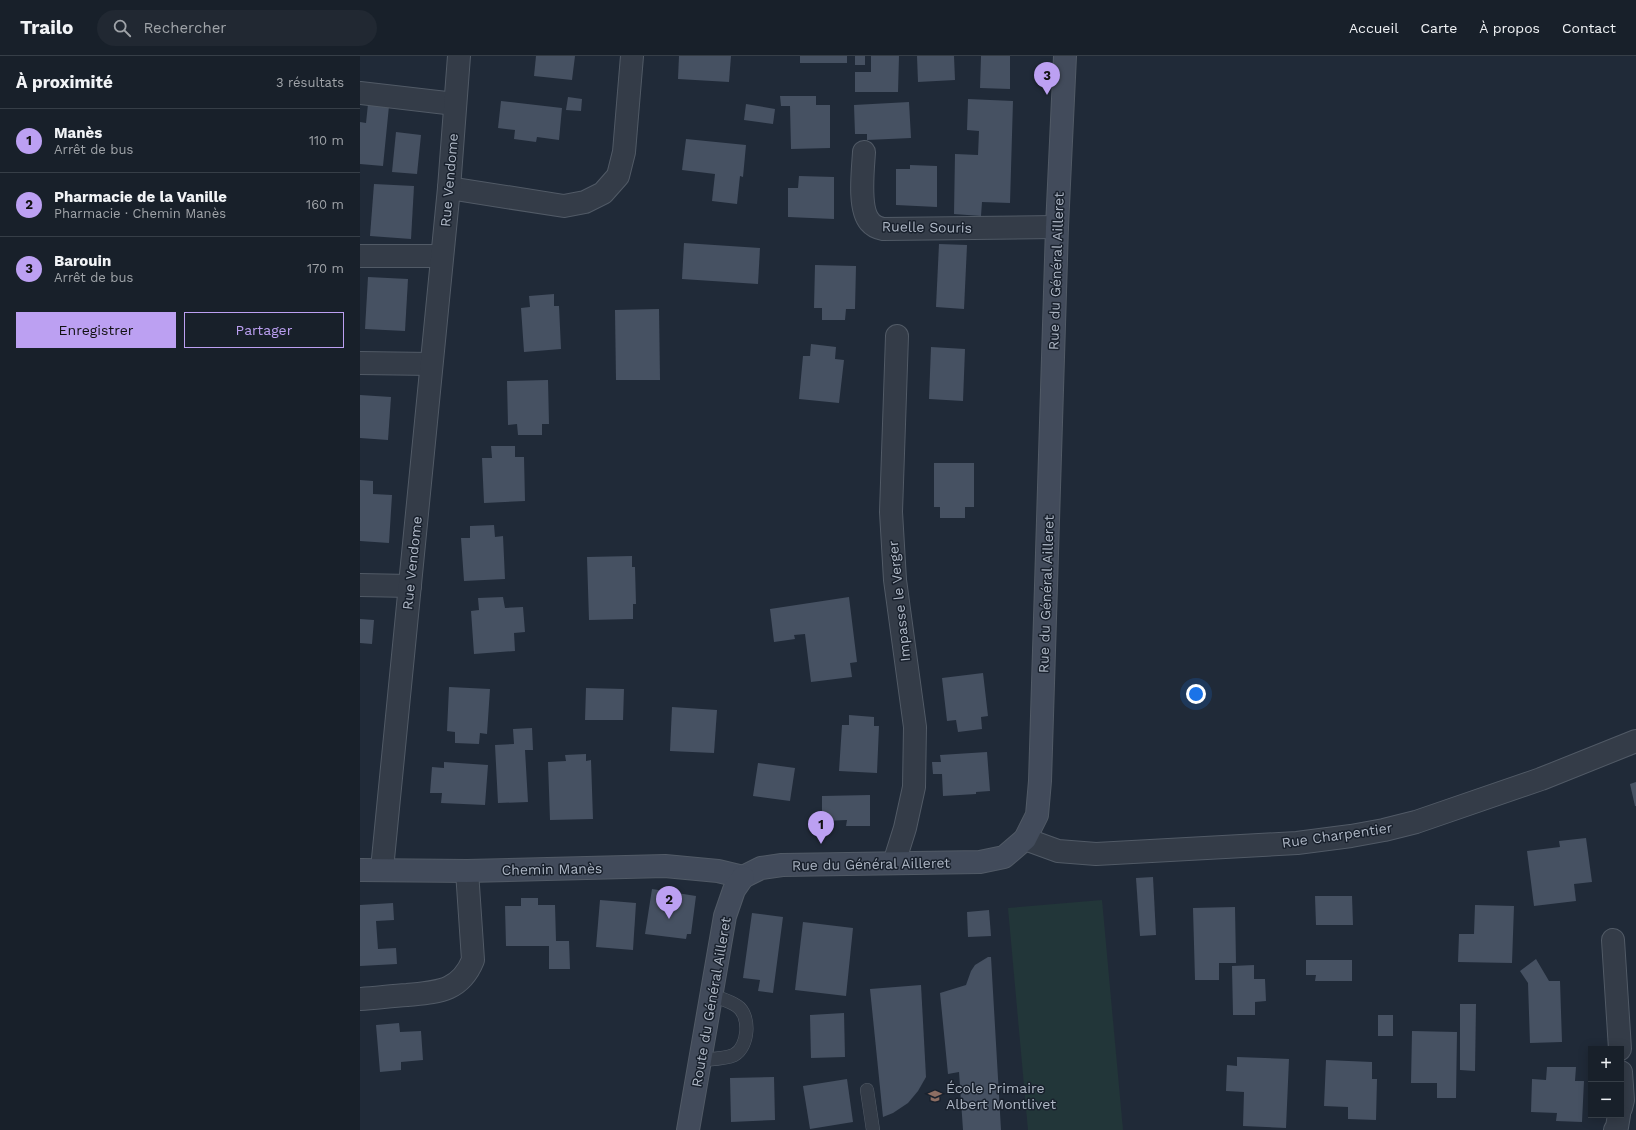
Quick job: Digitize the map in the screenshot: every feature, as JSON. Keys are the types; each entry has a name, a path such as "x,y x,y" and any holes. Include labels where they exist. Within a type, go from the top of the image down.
{"main road":[{"name":"Rue du Général Ailleret","path":"743,877 761,868 782,865 980,862 1004,857 1025,839 1037,815 1040,781 1057,227 1065,56"},
{"name":"Chemin Manès","path":"360,870 467,871 665,866 718,871 743,877"},
{"name":"Route du Général Ailleret","path":"688,1130 725,916 734,890 743,877"}],"street":[{"name":"Rue Vendome","path":"382,870 441,256 449,188 459,56"},
{"path":"449,188 564,206 585,202 603,192 618,176 624,152 632,56"},
{"path":"360,93 455,104"},
{"name":"Ruelle Souris","path":"864,152 863,202 865,214 869,222 876,227 883,229 1057,227"},
{"path":"360,256 441,256"},
{"name":"Impasse le Verger","path":"894,863 905,828 914,787 915,750 915,727 895,580 891,512 897,336"},
{"path":"360,363 431,364"},
{"path":"360,585 410,586"},
{"name":"Rue Charpentier","path":"1025,839 1058,851 1096,854 1297,843 1351,836 1416,822 1541,779 1636,741"},
{"path":"360,999 434,993 446,989 458,982 468,973 473,960 467,871"},
{"path":"1613,940 1620,1046"},
{"path":"1615,1130 1619,1118"}],"lane":[{"path":"701,1060 733,1056 740,1051 744,1044 746,1023 744,1013 737,1006 711,995"},
{"path":"867,1090 873,1130"}],"green space":[{"path":"1102,900 1123,1130 1028,1130 1008,908"}],"building":[{"path":"536,56 575,56 572,80 534,76"},
{"path":"679,56 731,56 729,82 678,79"},
{"path":"800,56 847,56 847,63 800,63"},
{"path":"855,56 865,56 865,65 855,65"},
{"path":"871,56 899,56 898,92 855,92 855,72 871,72"},
{"path":"917,56 954,56 955,80 918,82"},
{"path":"981,56 1010,56 1010,89 980,88"},
{"path":"780,96 816,96 816,105 830,105 830,148 791,149 790,106 781,106"},
{"path":"568,97 582,99 581,111 566,110"},
{"path":"968,99 1013,101 1010,203 982,202 981,216 954,214 955,154 978,155 979,131 967,130"},
{"path":"501,101 562,108 559,140 537,137 536,142 514,139 515,130 498,128"},
{"path":"909,102 911,138 867,140 867,134 855,134 854,105"},
{"path":"368,104 389,106 383,166 360,164 360,122 366,123"},
{"path":"746,104 775,109 773,124 744,120"},
{"path":"396,132 421,135 417,174 392,172"},
{"path":"686,139 746,145 743,177 740,176 737,204 712,201 715,174 682,170"},
{"path":"910,165 937,166 937,207 896,205 896,169 910,169"},
{"path":"799,176 834,177 834,219 788,217 788,188 798,188"},
{"path":"374,184 414,186 411,239 370,236"},
{"path":"684,243 760,248 758,284 682,279"},
{"path":"939,244 967,245 964,309 936,307"},
{"path":"815,265 856,266 855,309 846,309 845,320 822,320 822,308 814,308"},
{"path":"368,277 408,279 405,331 365,329"},
{"path":"554,294 554,306 559,306 561,349 524,352 521,308 530,307 529,296"},
{"path":"659,309 660,380 616,380 615,310"},
{"path":"811,344 836,347 835,359 844,360 839,403 799,399 803,356 810,356"},
{"path":"931,347 965,349 963,401 929,399"},
{"path":"548,380 549,424 542,424 542,435 518,435 517,424 508,425 507,381"},
{"path":"360,395 391,397 388,440 360,438"},
{"path":"491,446 515,446 515,457 524,457 525,501 484,503 482,458 492,458"},
{"path":"934,463 974,463 974,507 965,507 965,518 940,518 940,507 934,507"},
{"path":"360,480 373,481 373,494 392,495 389,543 360,541"},
{"path":"494,525 495,537 503,536 505,579 464,581 461,538 470,538 470,526"},
{"path":"632,556 632,567 635,567 636,604 633,604 633,619 589,620 587,557"},
{"path":"503,597 505,608 523,607 525,632 514,633 515,651 474,654 471,611 479,610 478,598"},
{"path":"849,597 857,662 850,663 852,677 811,682 805,634 794,635 795,639 774,642 770,609"},
{"path":"360,619 374,620 372,644 360,643"},
{"path":"983,673 988,716 981,717 982,729 958,732 956,720 947,721 942,678"},
{"path":"449,687 490,689 487,734 480,733 479,744 455,743 455,732 447,731"},
{"path":"586,688 624,689 623,720 585,720"},
{"path":"672,707 717,710 714,753 670,751"},
{"path":"849,715 874,717 874,726 879,726 877,773 839,771 842,725 849,725"},
{"path":"532,728 533,750 525,750 528,802 498,803 495,745 514,744 513,729"},
{"path":"987,752 990,791 976,792 976,794 943,796 942,774 933,774 932,762 941,762 940,755"},
{"path":"586,754 586,761 591,760 593,819 550,820 548,762 566,761 565,755"},
{"path":"444,762 488,765 485,805 441,803 442,793 430,793 432,767 444,768"},
{"path":"758,763 795,768 790,801 753,796"},
{"path":"1636,782 1636,806 1635,806 1630,784"},
{"path":"870,795 870,826 846,826 847,820 822,821 822,796"},
{"path":"1586,838 1592,882 1574,884 1576,901 1534,906 1527,851 1560,847 1559,841"},
{"path":"1153,877 1156,935 1140,936 1136,878"},
{"path":"652,889 696,896 691,934 687,934 686,939 645,934"},
{"path":"1315,896 1352,896 1353,925 1316,925"},
{"path":"521,898 538,898 538,905 555,905 556,941 569,941 570,969 549,969 549,946 506,946 505,906 521,906"},
{"path":"600,900 636,903 633,950 596,947"},
{"path":"393,903 394,920 376,921 378,949 396,948 397,964 360,966 360,905"},
{"path":"1475,905 1514,906 1512,963 1458,962 1459,934 1474,934"},
{"path":"1235,907 1236,963 1219,963 1219,980 1195,980 1193,908"},
{"path":"989,910 991,936 968,937 967,912"},
{"path":"752,913 783,917 773,993 758,991 760,980 743,978"},
{"path":"803,922 853,928 846,996 795,990"},
{"path":"988,957 991,957 1001,1130 963,1130 959,1072 948,1074 940,993 966,985 975,965"},
{"path":"1536,959 1549,981 1560,981 1562,1042 1530,1043 1528,983 1520,971"},
{"path":"1306,960 1352,960 1352,981 1315,981 1316,975 1306,975"},
{"path":"1254,965 1254,979 1265,979 1266,1001 1255,1002 1255,1015 1233,1015 1232,966"},
{"path":"921,985 926,1077 918,1091 908,1103 893,1113 883,1117 870,989"},
{"path":"1460,1004 1476,1004 1475,1071 1460,1070"},
{"path":"844,1013 845,1057 811,1058 810,1015"},
{"path":"1378,1015 1393,1015 1393,1036 1378,1036"},
{"path":"399,1023 400,1032 421,1031 423,1060 401,1062 401,1070 380,1072 376,1025"},
{"path":"1412,1031 1457,1032 1456,1098 1437,1098 1437,1083 1411,1083"},
{"path":"1237,1057 1289,1059 1286,1128 1243,1126 1244,1092 1226,1091 1227,1065 1237,1066"},
{"path":"1326,1060 1372,1062 1372,1079 1377,1079 1376,1120 1348,1119 1348,1107 1324,1106"},
{"path":"1547,1067 1576,1067 1575,1081 1584,1081 1582,1122 1556,1121 1557,1113 1531,1112 1532,1079 1546,1080"},
{"path":"774,1077 775,1120 731,1122 730,1078"},
{"path":"847,1079 853,1122 810,1129 803,1086"}],"place":[{"name":"Barouin","path":"1047,95"},
{"name":"Manès","path":"821,844"},
{"name":"Pharmacie de la Vanille","path":"669,919"},
{"name":"École Primaire Albert Montlivet","path":"935,1096"}]}
